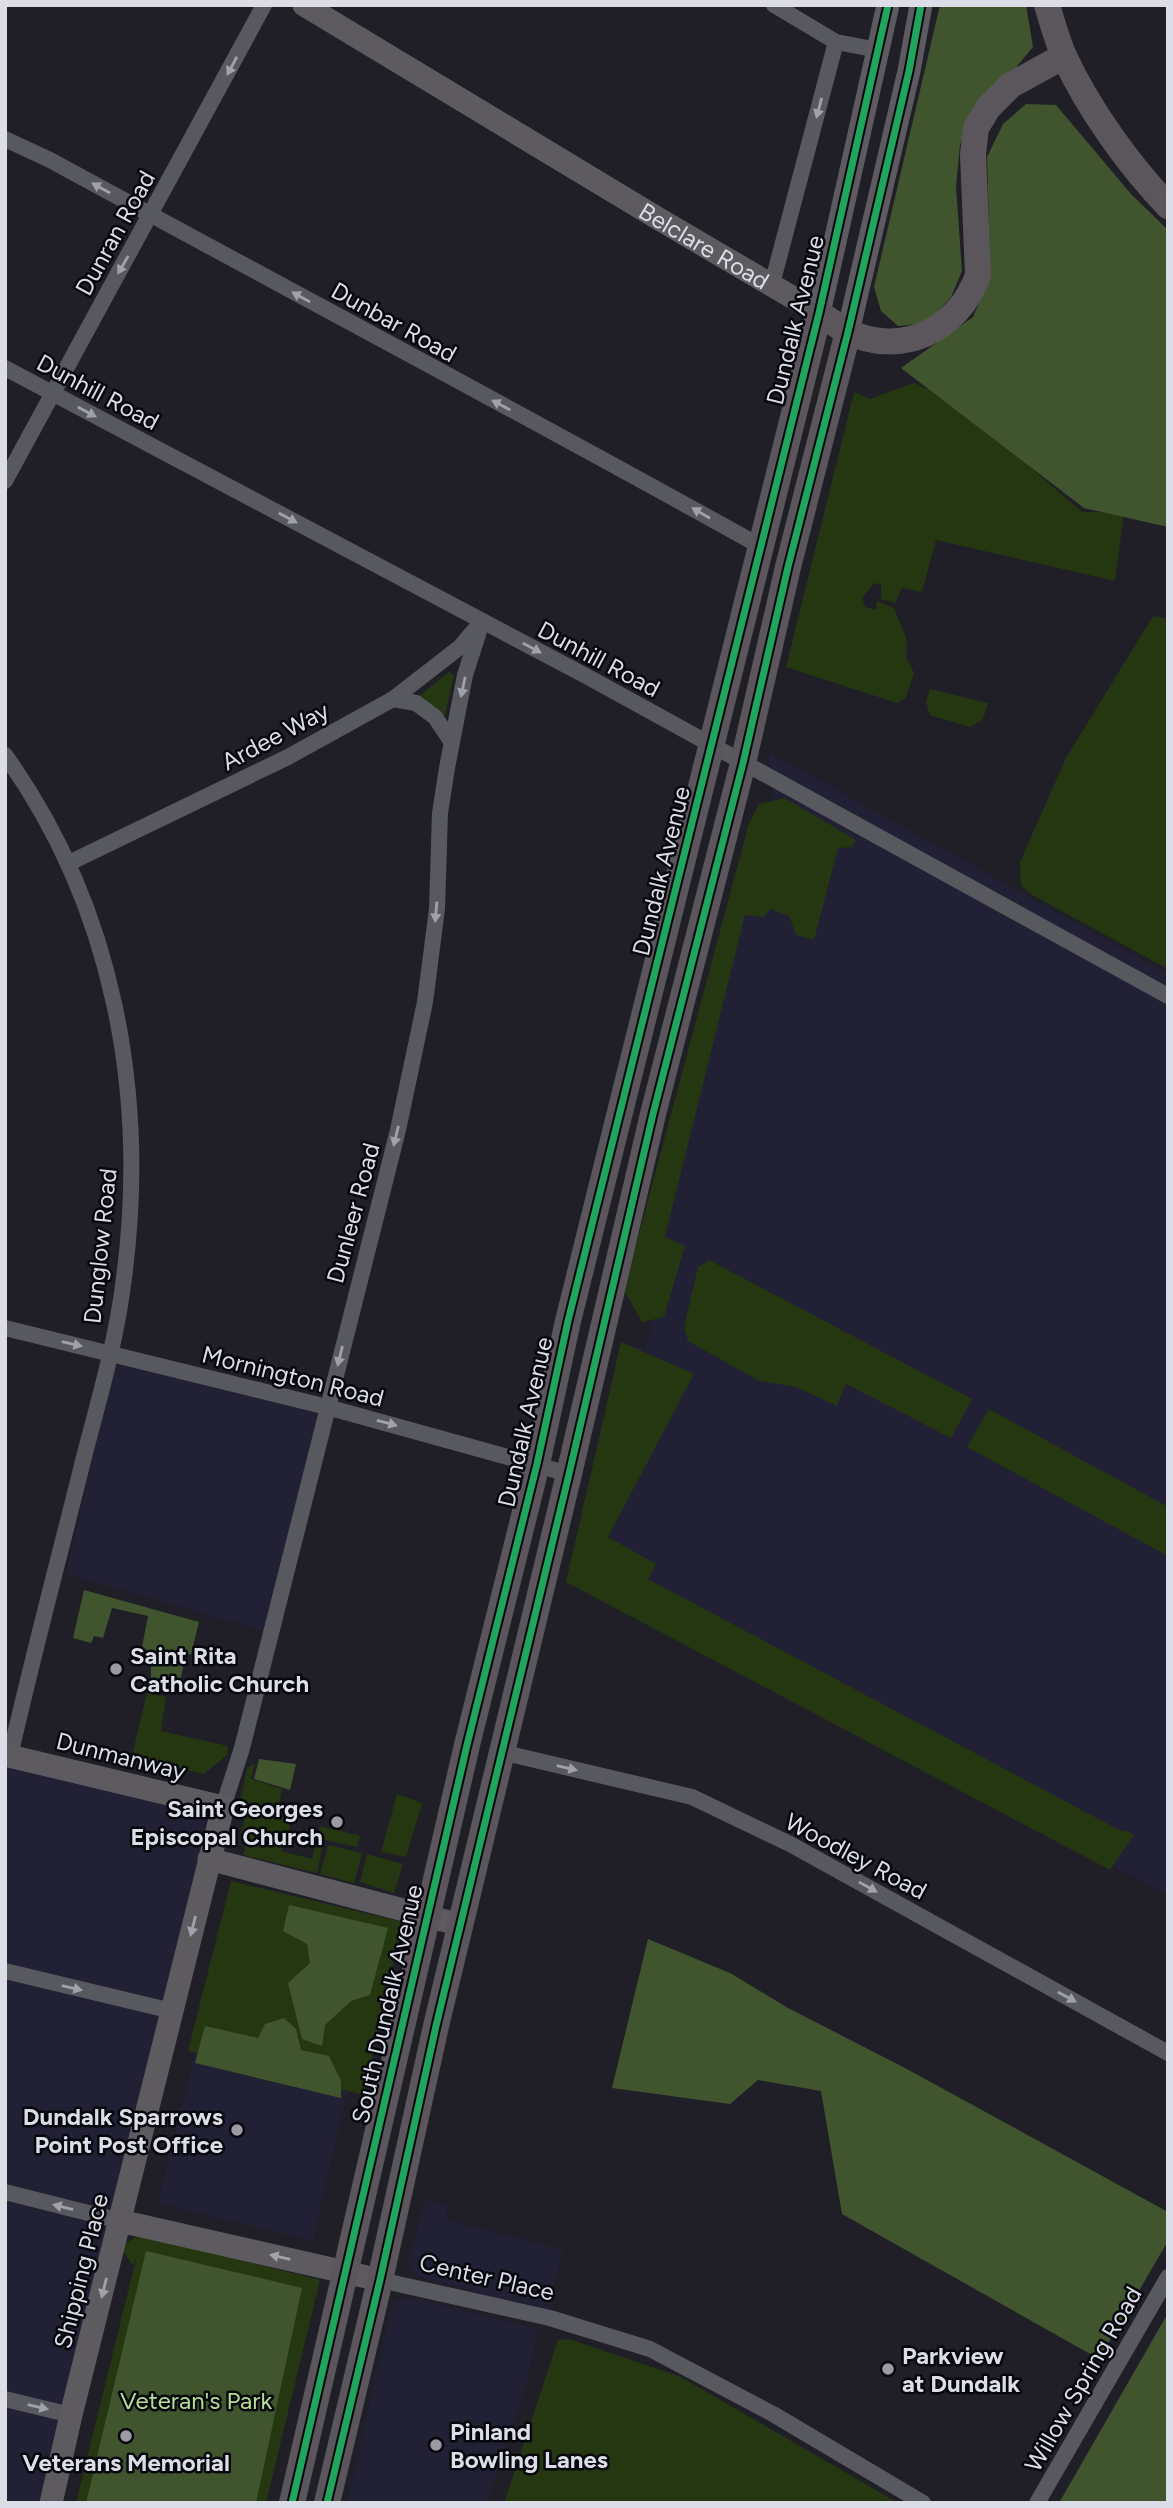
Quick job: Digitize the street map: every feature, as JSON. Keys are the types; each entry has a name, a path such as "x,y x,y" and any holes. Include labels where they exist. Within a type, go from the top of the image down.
{"main road":[{"path":"1047,5 1065,56 1100,118 1130,161 1168,206"},
{"name":"Belclare Road","path":"819,313 848,332 882,341 911,341 953,318 972,292 978,275 973,154 976,128 988,108 1011,85 1065,56"},
{"name":"Dundalk Avenue","path":"467,1745 537,1464 568,1321 819,313"},
{"name":"Dundalk Avenue","path":"501,1752 653,1114 743,763 788,567 848,332"},
{"name":"South Dundalk Avenue","path":"292,2503 467,1745"},
{"path":"327,2503 501,1752"}],"street":[{"name":"Dunran Road","path":"5,481 264,5"},
{"name":"Belclare Road","path":"304,5 819,313"},
{"path":"774,5 836,42 878,50"},
{"name":"Dundalk Avenue","path":"819,313 888,5"},
{"name":"Dundalk Avenue","path":"848,332 909,71 921,5"},
{"name":"Dundalk Avenue","path":"772,284 836,42"},
{"name":"Dunbar Road","path":"5,139 50,160 760,546"},
{"name":"Dunhill Road","path":"5,368 712,746 1168,996"},
{"name":"Ardee Way","path":"69,863 288,757 393,699 460,647 482,622"},
{"name":"Dunleer Road","path":"223,1807 245,1735 398,1129 425,1003 437,909 440,813 451,741 465,675 482,622"},
{"path":"393,699 416,703 435,717 451,741"},
{"name":"Dunglow Road","path":"5,755 38,805 69,863 86,906 106,968 119,1028 132,1114 132,1168 124,1279 110,1353 8,1756"},
{"name":"Mornington Road","path":"5,1328 327,1407 569,1474"},
{"name":"Woodley Road","path":"501,1752 692,1797 790,1844 1168,2053"},
{"name":"Dunmanway","path":"8,1756 223,1807"},
{"name":"Shipping Place","path":"51,2503 223,1807"},
{"path":"209,1859 461,1925"},
{"path":"5,1971 172,2011"},
{"name":"Center Place","path":"5,2192 120,2221 551,2318 650,2348 773,2414 923,2503"},
{"name":"Willow Spring Road","path":"1037,2503 1168,2277"},
{"path":"5,2399 71,2415"}],"shaded area":[{"path":"769,752 1168,974 1168,1895 577,1578 627,1349 645,1347 652,1321 642,1299 773,801"},
{"path":"126,1365 309,1409 317,1421 264,1631 66,1574 113,1370"},
{"path":"5,1761 212,1811 112,2214 105,2213 102,2226 110,2228 39,2503 5,2503"},
{"path":"195,2053 347,2091 313,2241 158,2203"},
{"path":"426,2199 448,2205 445,2219 563,2250 548,2312 414,2275 408,2261"},
{"path":"408,2297 538,2329 526,2386 487,2503 347,2503 393,2302"}],"green space":[{"path":"940,5 1026,5 1033,47 1014,70 971,111 960,145 956,187 962,271 951,297 928,323 898,326 881,311 874,287"},
{"path":"1026,104 1056,105 1131,194 1168,230 1168,527 1084,508 901,368 973,317 990,265 987,157 1003,124"},
{"path":"914,383 951,399 1082,512 1124,512 1115,581 936,540 922,592 902,588 895,603 881,599 881,585 874,583 862,598 865,607 876,610 877,601 894,608 907,640 906,657 914,673 906,697 897,703 786,667 854,392 870,399"},
{"path":"1153,616 1168,619 1168,969 1034,896 1021,886 1020,862 1066,758"},
{"path":"449,672 454,675 445,715 440,716 418,697"},
{"path":"930,689 988,703 983,719 970,727 930,715 926,702"},
{"path":"785,798 856,840 852,847 838,848 814,940 796,935 789,916 771,909 763,917 745,915 665,1237 685,1246 664,1317 642,1322 624,1290 749,823 759,804"},
{"path":"709,1260 972,1399 951,1438 846,1384 837,1406 796,1387 759,1381 688,1341 684,1327 698,1267"},
{"path":"621,1342 694,1374 608,1537 656,1564 648,1579 1123,1832 1125,1830 1134,1835 1110,1870 566,1582"},
{"path":"989,1409 1168,1507 1168,1556 967,1447"},
{"path":"84,1590 199,1622 191,1654 186,1656 179,1685 151,1678 151,1653 142,1647 148,1616 112,1608 103,1638 94,1636 91,1643 73,1638"},
{"path":"147,1693 166,1697 161,1731 228,1746 227,1755 204,1774 132,1756"},
{"path":"259,1759 296,1764 290,1790 254,1779"},
{"path":"255,1763 251,1779 282,1789 278,1812 240,1804 247,1768"},
{"path":"397,1794 422,1803 406,1857 381,1852"},
{"path":"247,1808 285,1818 290,1826 281,1851 312,1859 317,1841 323,1843 317,1873 243,1855 248,1838 241,1834"},
{"path":"320,1826 360,1836 357,1847 316,1838"},
{"path":"328,1845 362,1853 354,1883 320,1874"},
{"path":"367,1854 403,1864 394,1893 360,1882"},
{"path":"231,1881 402,1922 364,2095 188,2051"},
{"path":"289,1905 388,1928 370,1995 351,2001 325,2025 322,2046 302,2039 288,1983 310,1963 307,1944 283,1931"},
{"path":"648,1939 730,1973 788,2008 905,2068 1168,2212 1168,2241 1099,2359 842,2214 821,2091 758,2080 730,2104 612,2088"},
{"path":"284,2018 296,2029 301,2050 329,2056 341,2081 341,2098 195,2063 205,2026 258,2038 265,2024"},
{"name":"Veteran's Park","path":"139,2235 320,2280 266,2503 76,2503 137,2255 133,2265 123,2252 122,2246"},
{"name":"Veteran's Park","path":"146,2251 302,2288 256,2503 86,2503"},
{"path":"1168,2313 1168,2503 1059,2503"},
{"path":"569,2339 681,2377 898,2503 504,2503 558,2340"}],"cycle path":[{"path":"292,2503 467,1745 537,1464 568,1321 819,313 888,5"},
{"path":"327,2503 436,2026 653,1114 743,763 788,567 848,332 909,71 921,5"}],"place":[{"name":"Saint Rita Catholic Church","path":"116,1669"},
{"name":"Saint Georges Episcopal Church","path":"337,1822"},
{"name":"Dundalk Sparrows Point Post Office","path":"237,2130"},
{"name":"Parkview at Dundalk","path":"888,2369"},
{"name":"Veterans Memorial","path":"126,2436"},
{"name":"Pinland Bowling Lanes","path":"436,2445"}]}
